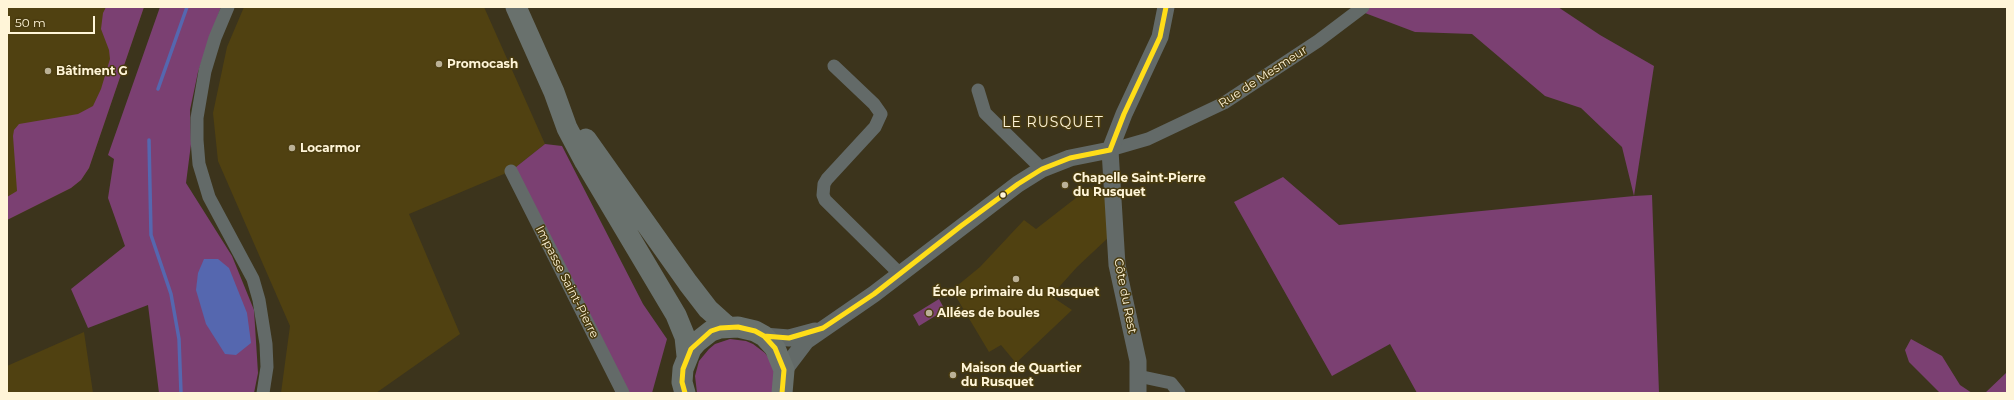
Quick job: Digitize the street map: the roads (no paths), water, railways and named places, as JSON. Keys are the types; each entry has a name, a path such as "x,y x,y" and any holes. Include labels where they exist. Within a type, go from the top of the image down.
{"main road":[{"path":"516,7 554,92 567,128 585,162 676,315 685,337 687,356"},
{"path":"554,92 672,262 708,309 728,327"},
{"path":"684,393 682,376 687,356 691,349 711,331 728,327 747,328 764,336 775,348 784,370 782,393"}],"street":[{"path":"228,7 215,38 206,71 197,118 197,140 200,164 209,197 253,279 259,300 267,367 263,393"},
{"path":"784,370 806,341 868,298 1018,184 1042,169 1070,158 1110,150 1124,114 1160,37 1166,7"},
{"name":"Rue de Mesmeur","path":"1110,150 1148,139 1224,103 1318,41 1363,7"},
{"path":"834,66 874,104 881,114 875,127 826,179 823,195 825,200 900,274"},
{"path":"978,90 985,113 1042,169"},
{"name":"Côte du Rest","path":"1110,150 1117,264 1138,361 1138,393"},
{"name":"Impasse Saint-Pierre","path":"511,171 623,393"},
{"path":"764,336 789,338 823,328"},
{"path":"1138,376 1171,383 1179,393"}],"water":[{"path":"204,259 218,259 229,268 247,313 251,343 236,355 225,354 206,324 196,290 198,273"}],"waterway":[{"path":"158,89 187,7"},
{"path":"149,140 151,235 171,294 179,339 181,393"}],"place":[{"name":"Promocash","path":"439,64"},
{"name":"Bâtiment G","path":"48,71"},
{"name":"Locarmor","path":"292,148"},
{"name":"Chapelle Saint-Pierre du Rusquet","path":"1065,185"},
{"name":"École primaire du Rusquet","path":"1016,279"},
{"name":"Allées de boules","path":"929,313"},
{"name":"Maison de Quartier du Rusquet","path":"953,375"}],"district":[{"name":"LE RUSQUET","path":"1053,123"}]}
